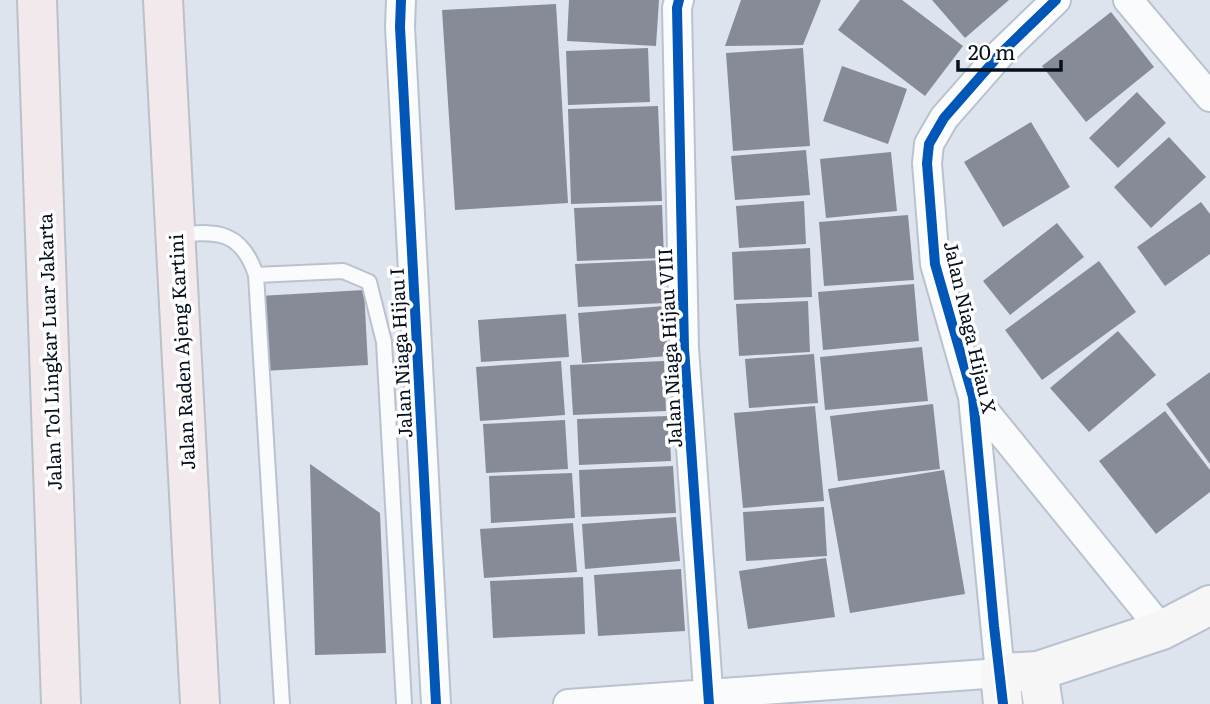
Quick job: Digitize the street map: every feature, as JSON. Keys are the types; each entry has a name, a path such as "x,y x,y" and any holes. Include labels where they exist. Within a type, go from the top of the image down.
{"highway":[{"name":"Jalan Tol Lingkar Luar Jakarta","path":"37,0 61,704"},
{"name":"Jalan Raden Ajeng Kartini","path":"163,0 200,704"},
{"path":"176,704 197,665"}],"street":[{"name":"Jalan Niaga Hijau I","path":"401,0 400,27 436,704"},
{"name":"Jalan Niaga Hijau VIII","path":"679,0 677,8 684,348 709,699"},
{"name":"Jalan Niaga Hijau X","path":"1001,689 973,397 935,264 927,163 929,144 944,118 1000,53 1056,0"},
{"path":"1128,0 1210,97"},
{"name":"Jalan Niaga Hijau X","path":"973,397 1162,630"},
{"path":"568,704 709,699 976,676 1001,689 1041,688 1210,605"}],"lane":[{"path":"175,236 200,232 221,234 238,244 250,257 256,275 282,704"},
{"path":"256,275 343,271 369,282 384,342 404,704"}],"building":[{"path":"569,0 659,0 656,46 567,41"},
{"path":"741,0 821,0 803,45 725,46"},
{"path":"860,0 902,0 963,46 925,96 838,30"},
{"path":"932,0 1009,0 965,38"},
{"path":"556,4 568,203 455,210 442,10"},
{"path":"1111,12 1154,67 1086,122 1042,66"},
{"path":"648,48 650,102 568,105 566,51"},
{"path":"803,48 810,146 733,151 726,53"},
{"path":"842,66 907,89 888,144 823,121"},
{"path":"1137,92 1166,123 1118,168 1089,138"},
{"path":"658,106 662,201 571,204 568,109"},
{"path":"1031,122 1070,187 1003,227 964,162"},
{"path":"1169,137 1206,177 1151,228 1114,187"},
{"path":"806,150 810,195 735,200 731,156"},
{"path":"891,152 897,211 826,218 820,159"},
{"path":"804,201 806,244 739,248 736,206"},
{"path":"1201,202 1210,214 1210,254 1165,286 1137,247"},
{"path":"662,205 664,258 577,261 574,208"},
{"path":"908,215 914,280 824,286 819,222"},
{"path":"1057,223 1084,257 1010,315 983,281"},
{"path":"810,248 812,297 734,300 732,252"},
{"path":"663,260 665,303 578,307 575,264"},
{"path":"1099,261 1136,312 1042,380 1005,330"},
{"path":"914,284 919,341 823,350 818,292"},
{"path":"364,290 368,365 263,371 259,296"},
{"path":"808,301 810,352 739,356 736,304"},
{"path":"664,306 668,356 582,363 578,313"},
{"path":"566,314 569,357 481,362 478,320"},
{"path":"1118,331 1156,375 1089,432 1050,388"},
{"path":"922,347 928,401 825,410 820,357"},
{"path":"814,354 818,403 749,408 745,359"},
{"path":"561,361 565,415 480,421 476,367"},
{"path":"664,361 666,411 573,415 570,365"},
{"path":"1210,372 1210,464 1166,404"},
{"path":"933,404 940,469 838,481 830,416"},
{"path":"815,406 824,501 743,508 734,413"},
{"path":"1165,411 1210,470 1210,492 1156,534 1099,461"},
{"path":"669,416 671,461 579,465 577,419"},
{"path":"565,420 568,469 486,473 483,424"},
{"path":"310,464 380,513 386,653 315,655"},
{"path":"673,466 676,513 581,517 579,470"},
{"path":"944,470 965,594 850,613 828,489"},
{"path":"572,473 575,518 491,523 489,476"},
{"path":"824,507 827,556 746,561 743,512"},
{"path":"676,517 680,561 585,569 582,524"},
{"path":"573,523 577,572 484,578 480,529"},
{"path":"826,558 835,617 748,629 739,571"},
{"path":"681,569 685,631 598,636 594,575"},
{"path":"583,577 585,634 493,638 490,581"}],"cycle path":[{"path":"401,0 400,27 436,704"},
{"path":"679,0 677,8 684,348 709,704"},
{"path":"1003,704 973,397 935,264 927,163 929,144 944,118 1001,53 1056,0"}]}
